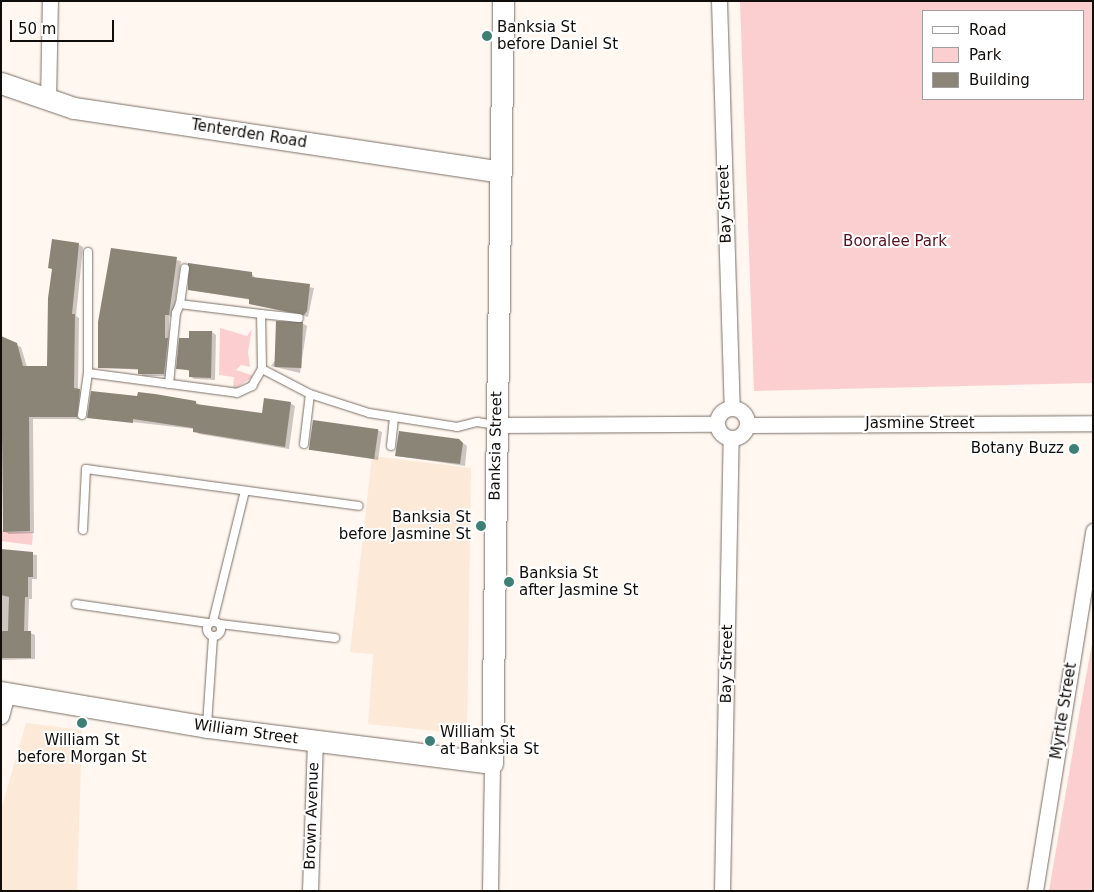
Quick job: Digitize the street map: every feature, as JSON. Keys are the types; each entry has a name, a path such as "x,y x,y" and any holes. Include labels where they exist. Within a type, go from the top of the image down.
{"street":[{"path":"48,101 50,1"},
{"name":"Banksia Street","path":"490,891 503,1"},
{"name":"Bay Street","path":"719,1 732,407"},
{"name":"Tenterden Road","path":"1,83 48,101 74,108 500,172"},
{"path":"732,407 745,414 747,425 742,434 731,438 721,434 717,424 721,412 732,407"},
{"name":"Jasmine Street","path":"747,425 1093,423"},
{"path":"496,426 717,424"},
{"name":"Bay Street","path":"722,891 731,438"},
{"name":"Myrtle Street","path":"1035,891 1093,531"},
{"path":"1,716 4,693"},
{"name":"William Street","path":"4,693 207,727 492,763"},
{"name":"Brown Avenue","path":"310,891 315,742"}],"lane":[{"path":"82,414 88,373 88,252"},
{"path":"169,384 176,314 180,304 185,268"},
{"path":"180,304 299,318"},
{"path":"88,373 237,393 252,386 262,370 261,314"},
{"path":"262,370 310,394 369,413 456,427 477,422 496,426"},
{"path":"304,444 310,394"},
{"path":"391,446 394,417"},
{"path":"83,530 86,469 358,506"},
{"path":"207,727 213,636 207,629 214,623 245,491"},
{"path":"76,604 335,638"}],"shaded area":[{"path":"372,456 471,468 467,734 368,724 373,654 350,652"},
{"path":"26,723 82,730 77,891 1,891 1,810"}],"green space":[{"name":"Booralee Park","path":"740,1 1093,1 1093,383 754,391"},
{"path":"220,328 247,336 252,329 248,352 250,367 241,365 236,370 254,376 236,388 233,388 234,377 219,375"},
{"path":"1,524 3,532 33,532 32,545 1,541"},
{"path":"1093,638 1093,891 1049,891 1079,715"}],"building":[{"path":"52,239 79,243 72,314 75,314 74,388 80,389 77,417 29,417 30,531 3,532 1,336 17,343 23,366 47,366 48,298 52,269 48,268"},
{"path":"111,248 177,257 169,315 165,315 165,338 168,338 164,374 138,374 138,369 98,368 98,322"},
{"path":"188,263 252,272 252,277 310,284 307,311 304,315 249,304 249,299 188,290"},
{"path":"276,321 303,322 301,368 274,367"},
{"path":"189,331 212,331 211,378 189,377 189,370 176,369 179,338 189,338"},
{"path":"91,391 137,396 138,392 155,394 196,401 196,404 262,413 264,398 291,402 285,447 193,432 193,428 133,419 133,423 87,418"},
{"path":"313,420 378,429 374,459 309,450"},
{"path":"399,431 459,439 463,443 460,464 395,456"},
{"path":"1,549 33,552 33,577 28,577 28,597 25,597 24,631 31,631 31,658 1,658 1,631 8,631 9,597 1,595"}],"place":[{"name":"Banksia St before Daniel St","path":"487,36"},
{"name":"Botany Buzz","path":"1074,449"},
{"name":"Banksia St before Jasmine St","path":"481,526"},
{"name":"Banksia St after Jasmine St","path":"509,582"},
{"name":"William St before Morgan St","path":"82,723"},
{"name":"William St at Banksia St","path":"430,741"}]}
